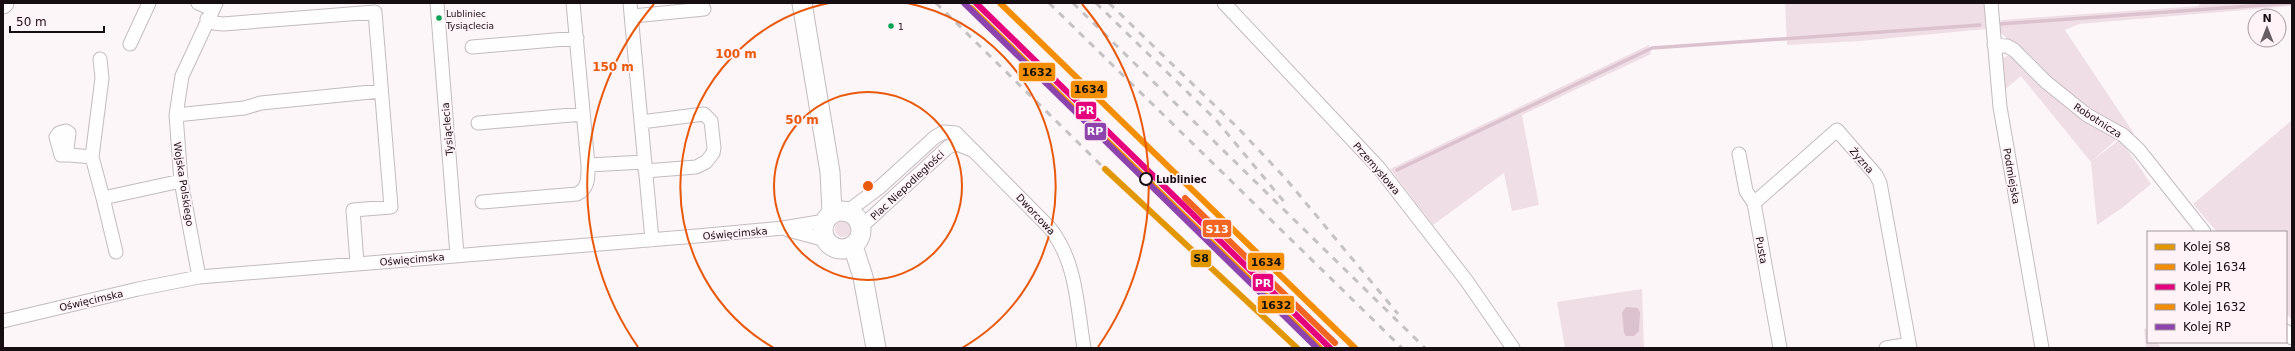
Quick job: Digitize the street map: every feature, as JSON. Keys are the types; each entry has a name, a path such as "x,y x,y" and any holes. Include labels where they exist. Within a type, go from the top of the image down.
{"street":[{"path":"130,44 149,3"},
{"path":"198,3 211,10 214,23 223,24 375,7 391,207 353,210 357,263"},
{"name":"Tysiąclecia","path":"437,3 457,255"},
{"path":"482,202 577,194 581,192 587,184 588,165 573,3"},
{"path":"630,3 633,16 652,240"},
{"path":"802,3 830,172 835,215 823,231 826,240"},
{"name":"Przemysłowa","path":"1224,3 1379,168 1466,280 1514,348"},
{"name":"Podmiejska","path":"1991,3 2000,107 2042,348"},
{"path":"633,16 704,9"},
{"name":"Wojska Polskiego","path":"199,277 181,181 176,115 182,76 211,10"},
{"path":"472,47 577,38"},
{"name":"Robotnicza","path":"1994,45 2007,46 2014,50 2046,82 2087,115 2124,135 2139,150 2203,231"},
{"path":"100,59 102,78 92,157 116,252"},
{"path":"176,115 244,108 261,102 381,91"},
{"path":"478,123 583,114"},
{"path":"588,165 702,165 713,153 714,148 711,121 704,114 641,122"},
{"name":"Żyzna","path":"1754,203 1837,130 1876,175 1880,183 1910,346"},
{"name":"Plac Niepodległości","path":"835,215 880,187 944,132 956,133 980,156"},
{"name":"Plac Niepodległości","path":"861,227 948,147 957,144 980,156"},
{"name":"Pusta","path":"1739,154 1746,190 1754,203 1780,348"},
{"path":"70,155 92,157"},
{"name":"Dworcowa","path":"980,156 1049,227 1061,244 1072,271 1084,348"},
{"path":"103,198 181,181"},
{"path":"783,228 826,240 838,248 853,246 860,238 861,227 857,217 835,215"},
{"name":"Oświęcimska","path":"3,321 131,291 199,277 783,228 835,215"},
{"path":"853,246 863,277 876,348"},
{"path":"1886,348 1910,346"}],"shaded area":[{"path":"1785,3 1984,3 1986,29 1860,41 1787,45"},
{"path":"2199,3 2292,3 2292,6 2247,8 2247,10 2079,24 2065,30 2135,135 2089,110 2057,86 1999,31 2001,20 2199,6"},
{"path":"1649,45 1651,54 1522,115 1539,205 1512,211 1504,173 1433,225 1390,169"},
{"path":"2011,54 2119,137 2091,162 2021,76 2003,91 2001,59"},
{"path":"2292,120 2292,320 2287,314 2287,231 2216,231 2193,204"},
{"path":"2120,139 2151,184 2122,208 2097,225 2091,162"},
{"path":"843,221 849,223 851,229 849,235 843,237 837,235 835,229 837,223"},
{"path":"1642,289 1644,348 1565,348 1557,302"},
{"path":"1626,307 1638,308 1640,313 1639,331 1634,336 1626,336 1624,333 1622,313"},
{"path":"2147,328 2147,343 2158,343 2161,348 2146,348 2144,329"}],"waterway":[{"path":"2000,24 2291,3"},
{"path":"1397,170 1652,48 1980,25"}],"railway":[{"path":"936,3 1105,169"},
{"path":"1049,3 1402,348"},
{"path":"1073,3 1425,348"},
{"path":"1096,3 1216,120 1286,204"},
{"path":"1109,3 1238,128 1286,179 1398,314"}],"rail line":[{"name":"RP","path":"964,3 1317,348"},
{"name":"PR","path":"976,3 1330,348"},
{"name":"1634","path":"1000,3 1355,348"},
{"name":"1632","path":"971,8 1320,348"},
{"name":"S8","path":"1105,169 1297,348"}],"transit line":[{"name":"S13","path":"1185,198 1335,343"}],"place":[{"name":"Lubliniec Tysiąclecia","path":"439,18"},
{"name":"1","path":"891,26"},
{"name":"Lubliniec","path":"1146,179"}]}
